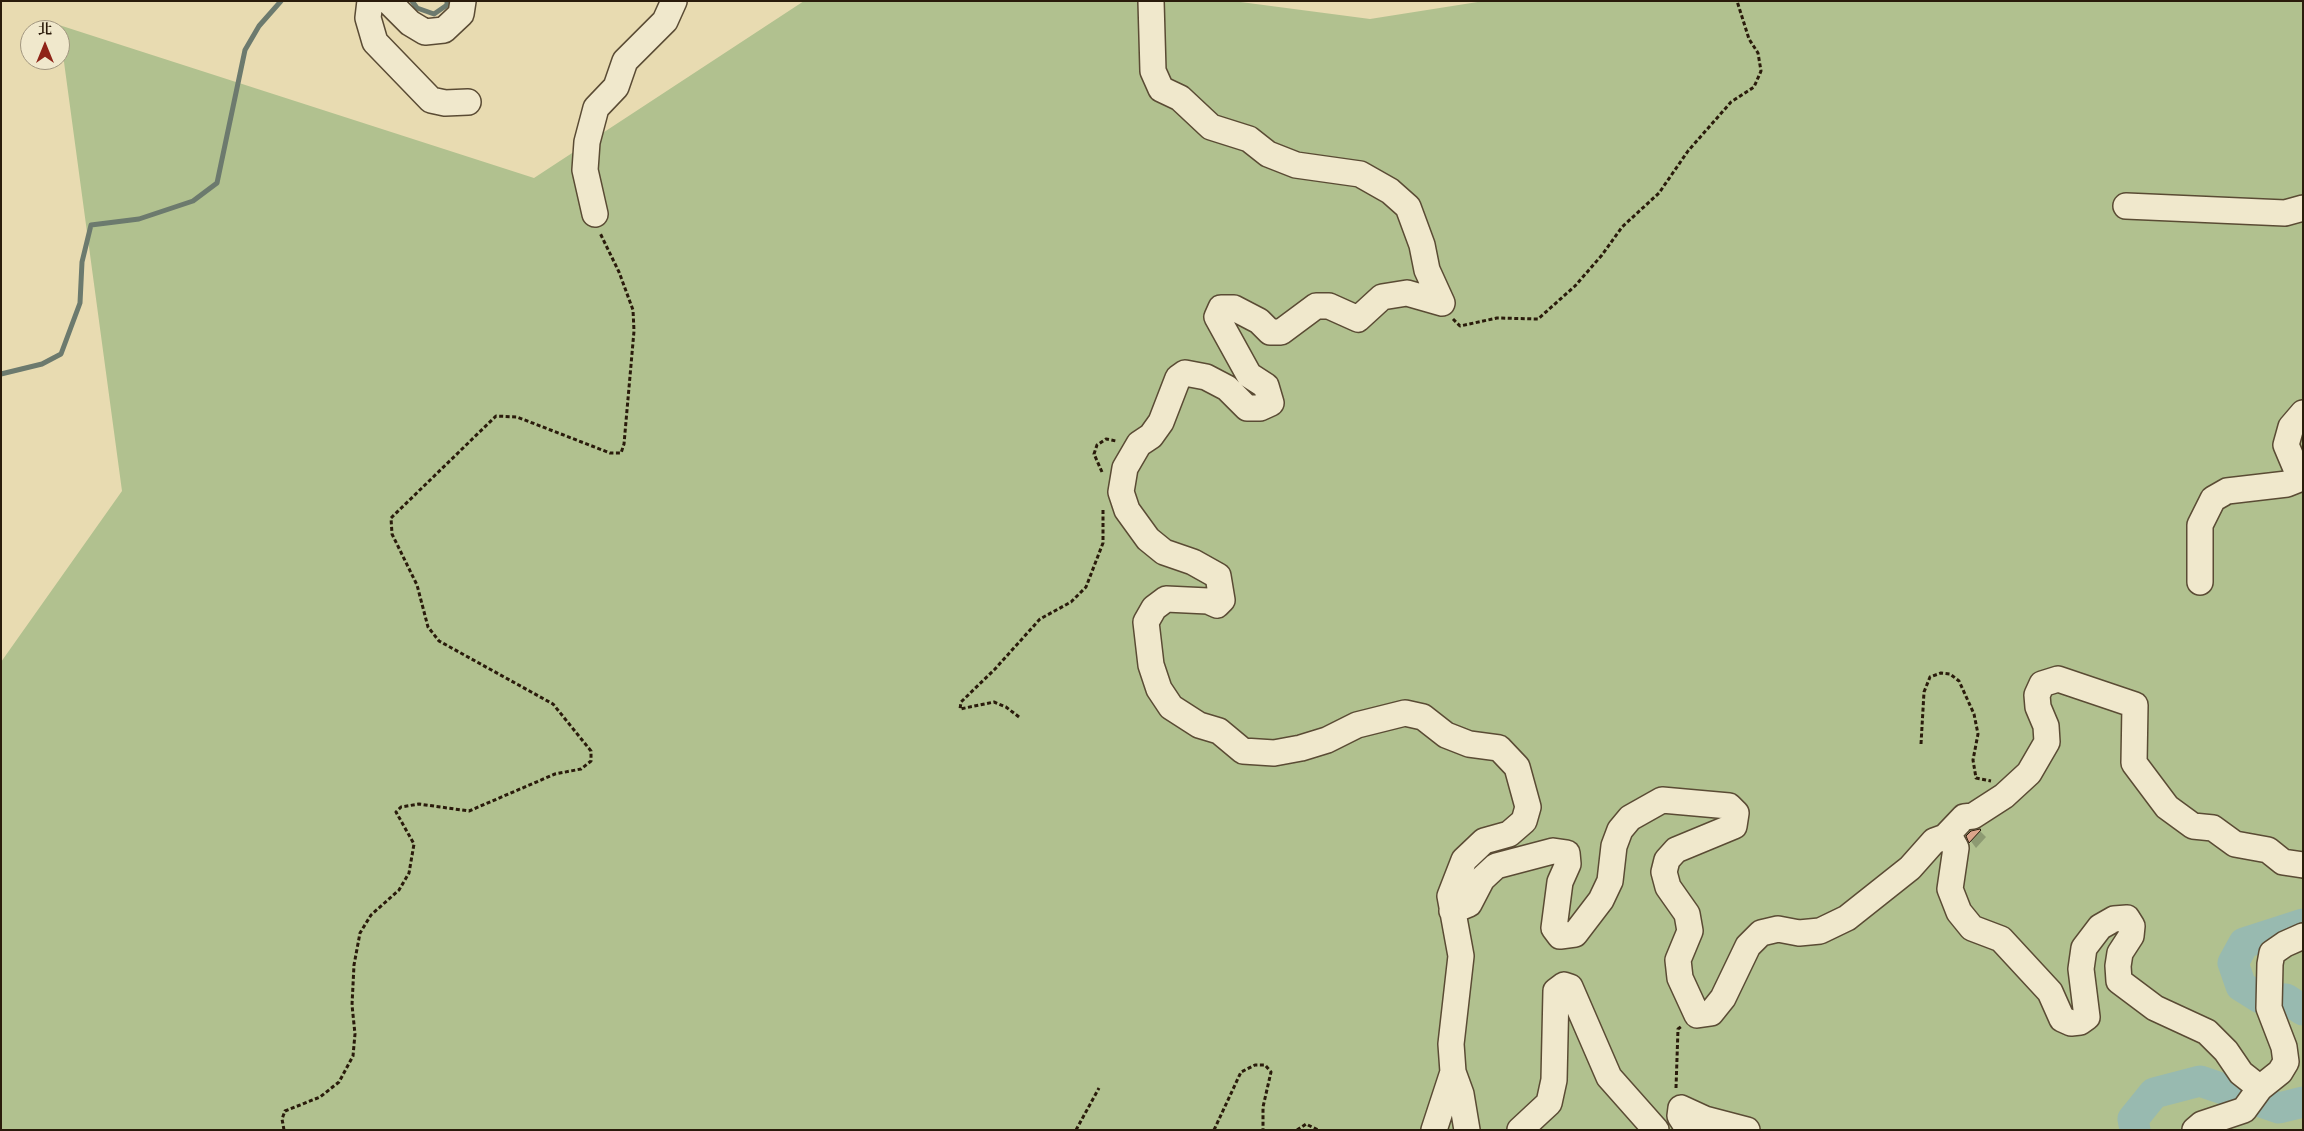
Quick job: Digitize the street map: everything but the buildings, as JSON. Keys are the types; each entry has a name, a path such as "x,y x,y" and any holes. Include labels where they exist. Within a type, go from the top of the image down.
{"lane":[{"path":"370,1 368,18 374,42 431,100 445,103 468,102"},
{"path":"388,1 410,23 425,32 444,30 461,14 463,1"},
{"path":"595,214 585,170 587,142 596,108 616,87 625,61 665,21 674,1"},
{"path":"1151,1 1153,70 1161,89 1180,98 1211,126 1249,139 1268,154 1296,165 1360,174 1390,191 1408,207 1422,245 1427,270 1442,303"},
{"path":"2126,206 2285,213 2303,208"},
{"path":"1442,303 1407,293 1382,297 1358,318 1329,306 1316,306 1281,332 1270,332 1259,322 1234,308 1220,308 1217,317 1249,375 1266,386 1271,403 1260,408 1247,408 1227,388 1206,377 1185,373 1178,378 1161,422 1151,436 1139,444 1125,468 1120,492 1127,510 1148,539 1164,552 1193,562 1218,576 1222,600 1217,605 1208,601 1166,599 1154,608 1146,622 1152,665 1160,689 1171,707 1199,725 1219,731 1243,751 1274,753 1301,748 1327,740 1357,725 1405,713 1423,717 1446,735 1469,744 1499,748 1517,767 1528,807 1524,821 1509,834 1484,841 1464,860 1450,896 1461,956 1451,1044 1453,1072 1461,1094 1467,1130"},
{"path":"2200,582 2200,525 2213,499 2227,492 2287,484 2297,480 2297,471 2286,445 2291,427 2303,413"},
{"path":"1452,911 1469,904 1482,879 1496,866 1553,851 1567,853 1568,864 1560,882 1554,928 1560,936 1575,934 1601,900 1610,881 1614,846 1620,830 1630,818 1662,800 1729,806 1736,813 1734,826 1676,850 1667,860 1664,872 1668,887 1687,914 1690,932 1678,960 1680,978 1697,1015 1711,1013 1722,998 1748,946 1762,933 1778,929 1799,933 1820,931 1846,918 1910,868 1934,841 1946,837 1964,817 1973,816 2004,796 2029,772 2047,742 2046,726 2038,707 2037,695 2042,684 2058,679 2135,705 2134,763 2167,807 2193,826 2213,828 2235,844 2268,850 2283,862 2303,865"},
{"path":"1946,837 1951,839 1956,848 1950,888 1959,912 1972,928 2002,939 2050,992 2062,1018 2071,1023 2080,1022 2087,1017 2082,969 2084,948 2100,927 2114,919 2127,918 2132,926 2131,936 2120,953 2118,966 2119,981 2155,1008 2207,1032 2226,1051 2241,1073 2260,1088"},
{"path":"2195,1130 2202,1124 2244,1110 2260,1088 2280,1072 2286,1062 2284,1047 2269,1008 2268,983 2272,953 2285,944 2303,936"},
{"path":"1520,1130 1549,1103 1554,1080 1556,991 1564,986 1570,987 1609,1077 1656,1130"},
{"path":"1434,1130 1453,1072"},
{"path":"1685,1119 1705,1119 1747,1130"}],"path":[{"path":"1442,303 1460,326 1497,318 1538,318 1575,286 1622,228 1659,193 1688,151 1731,102 1754,86 1761,71 1758,53 1749,39 1737,1"},
{"path":"284,1130 282,1119 285,1111 320,1097 339,1082 353,1056 355,1034 352,1005 354,965 360,933 371,915 399,890 409,873 414,844 396,812 402,807 419,804 470,810 555,774 581,769 591,761 591,751 553,704 438,641 428,628 417,585 392,534 391,518 496,416 517,417 610,453 621,453 624,444 634,331 633,310 619,272 603,242 595,214"},
{"path":"1104,476 1094,454 1097,445 1106,439 1139,444"},
{"path":"1020,716 994,702 960,709 961,702 1040,619 1071,602 1086,588 1103,543 1104,503"},
{"path":"1921,744 1924,692 1930,677 1941,673 1950,674 1958,681 1974,714 1978,734 1973,760 1976,778 1998,782 2004,796"},
{"path":"1685,1119 1676,1099 1678,1029 1697,1015"},
{"path":"1214,1130 1240,1072 1255,1065 1265,1065 1271,1072 1263,1107 1263,1130"},
{"path":"1076,1130 1099,1088"},
{"path":"1296,1130 1306,1124 1318,1130"}],"green space":[{"path":"804,1 1233,1 1370,19 1484,1 2303,1 2303,1130 1,1130 1,662 122,491 65,70 70,70 70,29 534,178"}],"waterway":[{"path":"1,374 42,364 61,354 80,303 82,262 91,225 139,219 193,201 217,183 245,50 259,26 281,1"},
{"path":"412,1 417,8 434,14 447,5 447,1"},
{"path":"2303,924 2244,943 2233,963 2241,986 2260,998 2286,999 2303,1010"},
{"path":"2135,1130 2133,1119 2154,1093 2200,1081 2279,1108 2303,1102"}]}
